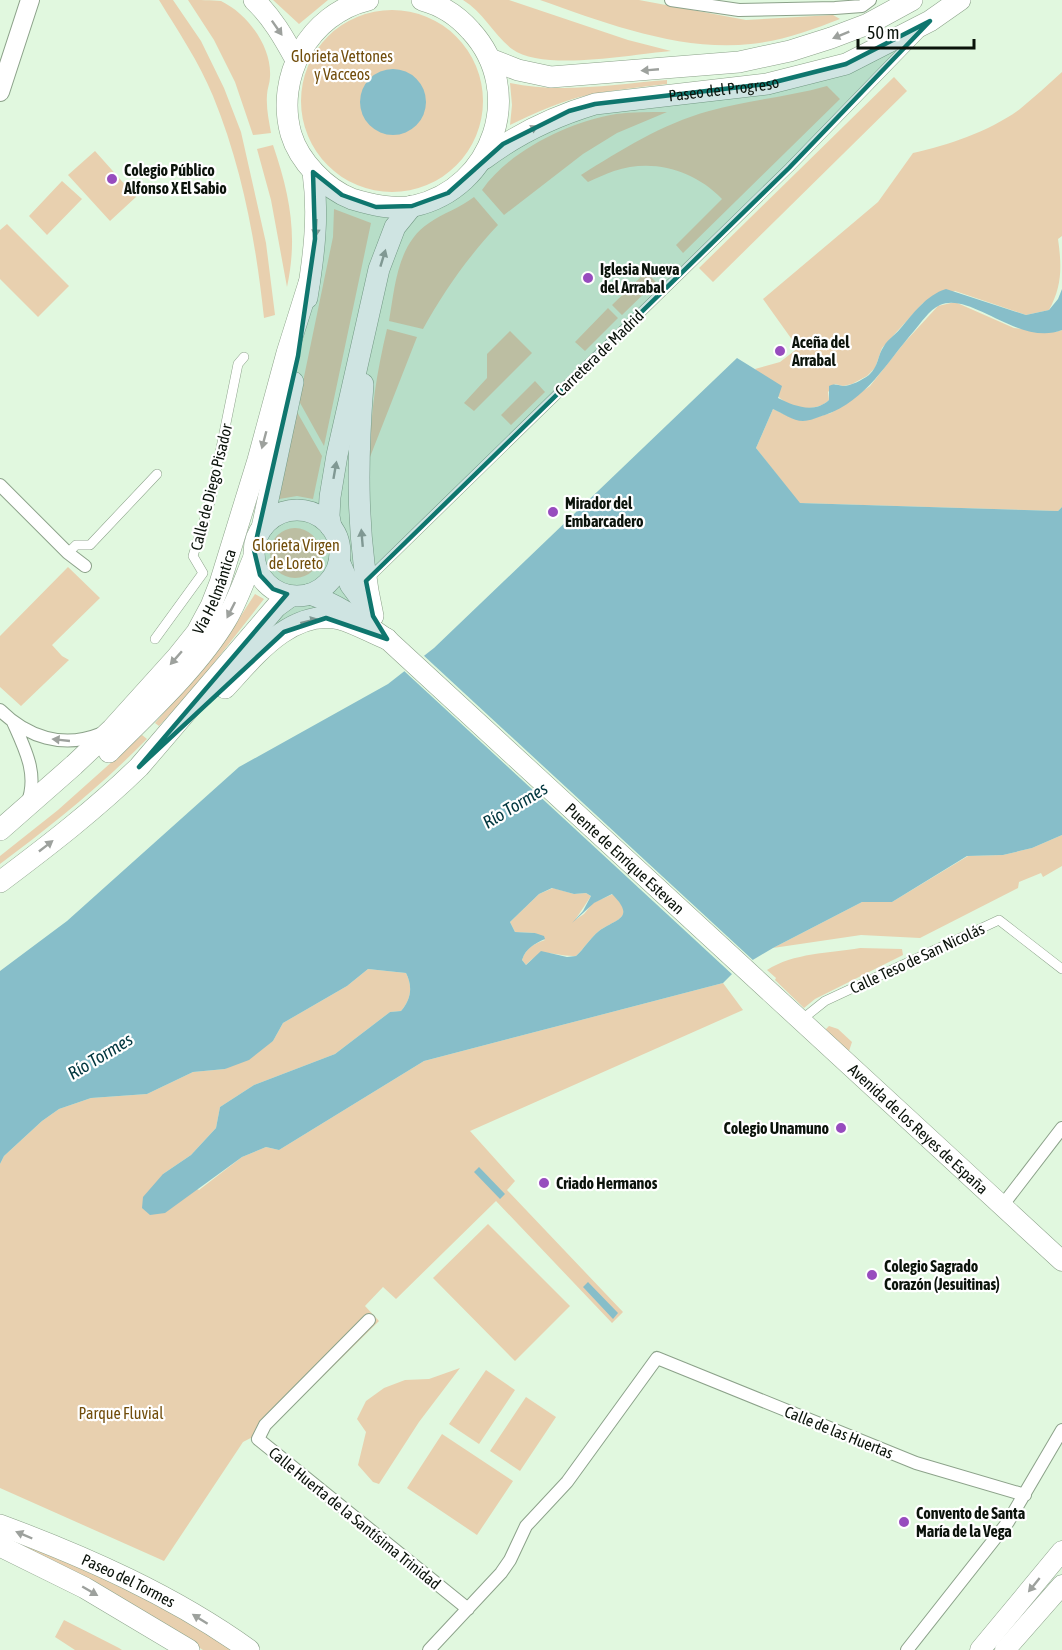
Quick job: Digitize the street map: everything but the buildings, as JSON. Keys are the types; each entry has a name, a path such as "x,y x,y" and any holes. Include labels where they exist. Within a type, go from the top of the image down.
{"highway":[{"path":"254,0 281,32 296,60"},
{"path":"368,0 356,3 331,16 311,36 296,60 290,76 287,116 292,137 314,172 342,195 376,207 412,207 448,193 464,181 481,161 493,137 499,111 498,84 490,59 479,39 464,23 446,10 422,0"},
{"name":"Paseo del Progreso","path":"490,59 518,70 551,77 739,62 831,39 868,24 912,0"},
{"name":"Paseo del Progreso","path":"481,161 503,144 569,111 595,104 767,84 846,64 930,21 960,0"},
{"name":"Vía Helmántica","path":"262,528 298,356 309,283 317,211 314,172"},
{"path":"0,882 119,787 139,767 276,607 323,587 334,575 339,560 339,547 329,516 337,455 385,250 395,227 412,207"},
{"name":"Vía Helmántica","path":"0,830 112,729 181,653 197,632 220,583 309,283"},
{"path":"370,315 358,460 359,510 366,581 373,616"},
{"path":"300,595 273,589 260,575 254,557 256,542 262,528 276,516 294,510 312,513 322,518 331,528"},
{"name":"Vía Helmántica","path":"0,840 62,794 157,705 211,642 226,620 254,557"},
{"path":"139,767 164,747 227,686 258,652 284,632 304,621 341,619 391,643"},
{"name":"Paseo del Tormes","path":"0,1525 100,1566 179,1605 249,1650"},
{"name":"Paseo del Tormes","path":"0,1546 85,1588 189,1650"}],"main road":[{"path":"0,92 30,0"},
{"path":"339,560 350,585 391,643"},
{"path":"300,595 331,602 391,643"},
{"name":"Puente de Enrique Estevan","path":"391,643 774,997"},
{"name":"Avenida de los Reyes de España","path":"774,997 1062,1261"},
{"path":"980,1650 1062,1551"},
{"path":"1005,1650 1062,1585"}],"street":[{"path":"671,0 739,10 805,9 866,3"},
{"name":"Carretera de Madrid","path":"366,581 789,168 908,47 930,21"},
{"name":"Calle de Diego Pisador","path":"156,639 203,573 193,556 210,502 238,364 244,357"},
{"path":"68,554 76,545 90,545 157,474"},
{"path":"0,485 68,554 85,566"},
{"path":"0,710 13,722 39,736 64,742 86,740 112,729"},
{"path":"13,722 31,765 32,785 25,808"},
{"name":"Calle Teso de San Nicolás","path":"800,1021 825,1001 999,920 1062,969"},
{"path":"1002,1206 1062,1128"},
{"name":"Calle Huerta de la Santísima Trinidad","path":"369,1320 265,1425 258,1439 468,1609"},
{"name":"Calle de las Huertas","path":"468,1609 506,1566 526,1526 567,1482 657,1358 916,1463 1025,1495"},
{"path":"907,1650 1008,1522 1062,1430"},
{"path":"429,1650 468,1609"}],"highlighted area":[{"path":"930,21 789,168 366,581 373,616 387,639 326,618 284,632 139,767 287,594 273,589 260,575 254,550 298,356 315,239 313,172 342,195 376,207 412,206 448,193 503,144 569,111 595,104 767,84 846,64"}],"green space":[{"path":"159,0 173,0 201,41 224,88 241,132 266,243 275,315 264,318 252,233 240,177 223,123 201,71"},
{"path":"188,0 221,1 240,14 256,33 267,54 270,66 267,100 271,133 253,135 235,82 214,40"},
{"path":"273,0 328,0 299,24"},
{"path":"463,0 509,0 628,40 671,51 566,61 526,56 512,49 477,11"},
{"path":"540,0 639,0 746,20 833,15 840,19 797,35 763,43 698,44 644,34"},
{"name":"Glorieta Vettones y Vacceos","path":"392,10 427,17 443,25 456,37 468,50 476,66 483,101 476,136 468,152 456,165 443,177 427,185 392,192 357,185 341,177 328,165 316,152 308,136 301,101 308,66 316,50 328,37 341,25 357,17"},
{"path":"1062,72 1062,236 1058,239 1060,276 1049,310 1026,315 955,291 923,303 882,348 875,368 867,376 852,384 843,386 835,384 828,392 829,400 824,404 813,408 798,407 777,395 755,369 780,362 798,348 763,299 878,202 913,153 941,146 996,124 1020,109"},
{"path":"894,77 907,91 713,282 699,268"},
{"path":"667,80 667,84 588,95 548,108 510,125 512,105 510,83 568,88"},
{"path":"827,86 840,99 683,253 676,245 722,199 711,189 686,174 658,166 629,167 588,182 581,175 642,138 692,116 724,107"},
{"path":"667,112 617,133 583,154 504,215 482,190 508,162 524,150 560,131 616,114"},
{"path":"273,145 288,198 292,233 287,287 271,200 257,149"},
{"path":"95,151 136,197 110,221 68,175"},
{"path":"62,181 82,199 47,235 29,216"},
{"path":"474,197 498,225 457,275 423,329 389,321 399,267 410,242 429,223"},
{"path":"334,209 371,223 324,446 299,401 333,237"},
{"path":"7,224 69,286 38,317 0,279 0,230"},
{"path":"646,272 656,282 622,315 612,305"},
{"path":"955,302 1014,328 1056,332 1062,330 1062,507 1058,511 799,503 756,448 773,409 803,421 831,413 870,386 904,343 938,306"},
{"path":"608,308 618,318 585,351 575,342"},
{"path":"387,329 417,337 370,457 375,393"},
{"path":"510,331 532,353 474,411 464,403 487,378 487,354"},
{"path":"535,381 545,392 511,425 501,415"},
{"path":"297,412 322,456 313,499 297,496 279,499"},
{"name":"Glorieta Virgen de Loreto","path":"295,528 304,530 315,539 320,553 318,562 309,573 295,578 286,576 275,567 270,553 272,544 281,533"},
{"path":"68,567 100,598 52,645 69,660 21,706 0,687 0,636"},
{"path":"255,594 264,599 196,686 159,726 155,723 220,648"},
{"path":"142,735 147,739 112,773 0,864 0,856 58,810"},
{"path":"1062,835 1062,866 1043,877 1041,873 1019,882 1018,888 920,938 861,935 773,948 862,902 892,902 968,856 1003,855 1032,848"},
{"path":"553,888 574,894 586,893 591,896 575,920 584,914 593,903 613,894 620,902 623,914 617,921 596,934 576,956 549,953 538,955 526,965 522,960 528,949 545,940 535,933 515,932 510,922 539,894"},
{"path":"860,948 902,949 903,955 815,999 804,1008 767,970 777,964 800,957"},
{"name":"Parque Fluvial","path":"368,969 406,973 410,983 410,993 401,1011 390,1012 335,1054 254,1085 220,1107 216,1128 191,1155 163,1174 199,1190 242,1157 266,1147 279,1150 424,1061 723,983 743,1010 470,1131 515,1181 507,1190 623,1312 612,1323 496,1201 396,1299 383,1287 365,1306 379,1321 272,1427 243,1442 164,1561 0,1488 0,1164 4,1156 42,1121 59,1109 91,1098 147,1094 193,1072 225,1069 273,1041 283,1023 347,986"},
{"path":"829,1026 838,1029 852,1042 848,1054 824,1031"},
{"path":"488,1224 570,1306 515,1361 433,1278"},
{"path":"460,1368 419,1422 379,1484 373,1482 358,1465 366,1432 357,1419 366,1401 384,1388 405,1380 429,1379"},
{"path":"486,1370 515,1390 479,1444 449,1424"},
{"path":"526,1397 556,1417 520,1471 490,1451"},
{"path":"442,1434 513,1481 477,1535 407,1488"},
{"path":"0,1533 96,1574 177,1614 235,1650 203,1650"},
{"path":"64,1620 122,1650 75,1650 55,1637"}],"water":[{"path":"386,69 400,69 412,74 421,83 426,102 424,115 417,126 400,135 386,135 374,130 365,121 360,109 360,95 365,83 374,74"},
{"name":"Río Tormes","path":"946,289 1026,315 1049,310 1058,299 1062,289 1062,330 1046,333 1029,331 966,305 952,303 940,305 925,317 875,379 853,400 825,415 806,421 795,420 773,409 756,448 800,503 1058,511 1062,507 1062,835 1032,848 1003,855 967,856 892,902 862,902 773,948 736,970 723,983 424,1061 279,1150 266,1147 242,1157 165,1213 150,1215 142,1208 143,1197 163,1174 191,1155 216,1128 220,1107 254,1085 335,1054 390,1012 401,1011 410,993 410,983 406,973 368,969 347,986 283,1023 273,1041 249,1060 225,1069 193,1072 147,1094 91,1098 59,1109 42,1121 4,1156 0,1164 0,971 67,921 239,767 388,684 434,648 737,358 782,386 778,398 797,406 817,407 829,400 829,386 849,385 869,375 875,368 887,341 920,306","holes":["552,888 574,894 586,893 591,896 583,911 572,923 594,903 612,894 623,909 623,914 617,921 596,934 576,956 567,957 541,951 526,965 522,960 526,952 545,939 544,936 515,932 510,922 539,894"]},
{"path":"479,1167 505,1194 500,1199 474,1172"},
{"path":"588,1282 618,1313 613,1319 583,1287"}],"pier":[{"path":"422,654 755,962 734,976 402,669"}],"place":[{"name":"Colegio Público Alfonso X El Sabio","path":"112,179"},
{"name":"Iglesia Nueva del Arrabal","path":"588,278"},
{"name":"Aceña del Arrabal","path":"780,351"},
{"name":"Mirador del Embarcadero","path":"553,512"},
{"name":"Colegio Unamuno","path":"841,1128"},
{"name":"Criado Hermanos","path":"544,1183"},
{"name":"Colegio Sagrado Corazón (Jesuitinas)","path":"872,1275"},
{"name":"Convento de Santa María de la Vega","path":"904,1522"}]}
